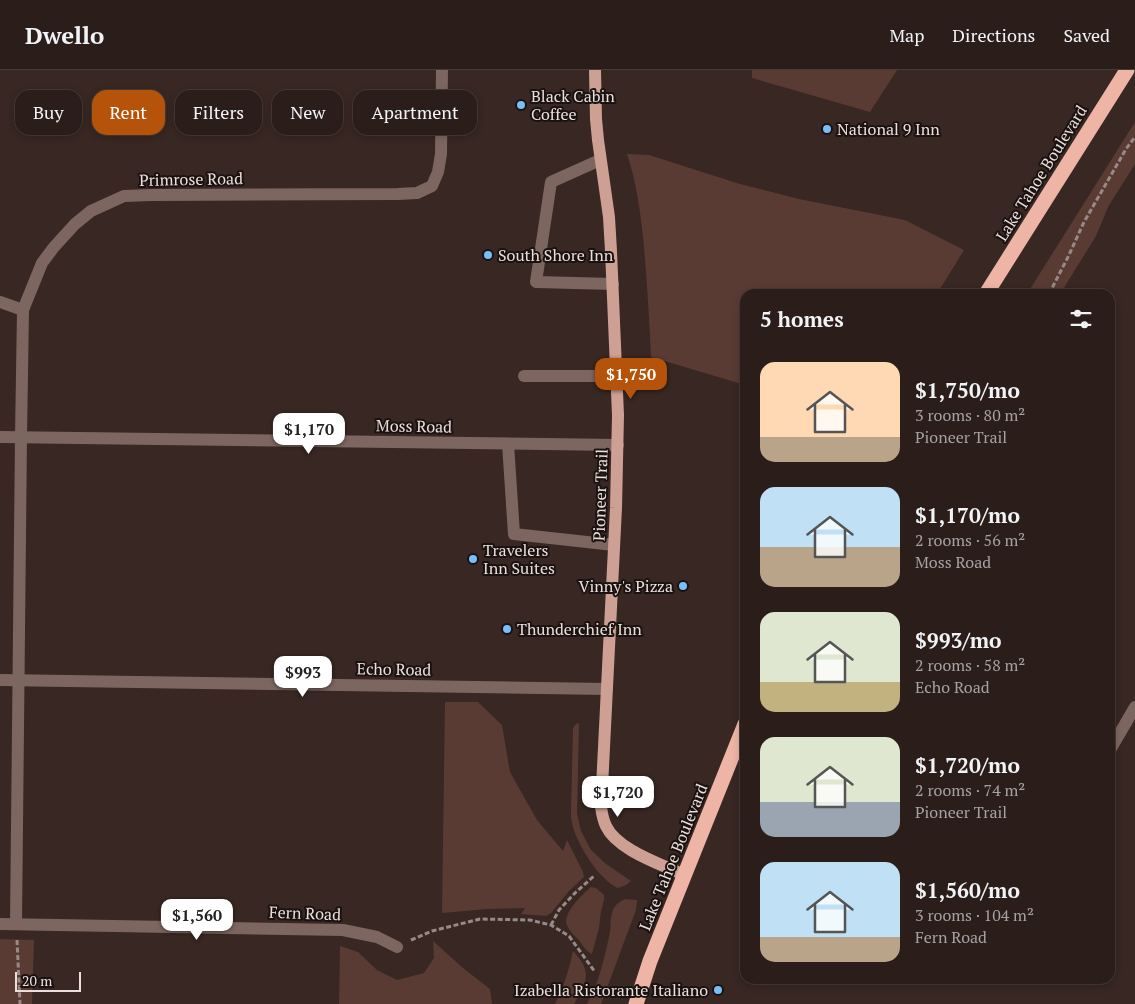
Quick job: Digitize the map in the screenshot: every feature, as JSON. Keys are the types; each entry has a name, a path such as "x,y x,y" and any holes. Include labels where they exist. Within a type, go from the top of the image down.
{"highway":[{"name":"Lake Tahoe Boulevard","path":"989,289 1126,70"},
{"name":"Lake Tahoe Boulevard","path":"636,1004 650,961 740,736"}],"main road":[{"name":"Pioneer Trail","path":"594,70 596,119 608,217 613,284 618,445 601,807 606,826 617,841 626,848 684,875"}],"street":[{"name":"Primrose Road","path":"16,924 20,438 23,310 42,264 54,247 75,224 91,211 124,196 398,194 417,193 432,186 438,172 442,154 442,70"},
{"path":"600,160 552,182 536,282 613,284"},
{"path":"0,302 23,310"},
{"path":"524,376 617,376"},
{"name":"Moss Road","path":"0,437 618,445"},
{"path":"508,444 514,534 614,545"},
{"name":"Echo Road","path":"0,680 607,689"},
{"path":"1115,741 1135,707"},
{"name":"Fern Road","path":"0,924 344,930 377,937 397,947"}],"path":[{"path":"1051,289 1084,222 1135,137"},
{"path":"552,925 559,910 595,875"},
{"path":"397,947 432,931 480,919 530,920 552,925 569,936 595,972"},
{"path":"16,924 20,1004"}],"shaded area":[{"path":"752,70 897,70 870,112 752,78"},
{"path":"1135,122 1135,164 1108,207 1096,236 1063,289 1030,289"},
{"path":"627,154 649,155 740,184 799,199 905,220 964,250 940,289 740,289 740,384 651,357 642,227"},
{"path":"445,702 478,702 502,725 510,772 537,820 563,851 567,840 583,872 584,877 546,916 521,914 525,908 442,913"},
{"path":"579,723 577,814 581,831 591,850 606,864 631,881 618,888 603,877 589,860 578,840 572,823 573,728"},
{"path":"591,887 596,888 604,895 599,928 592,954 586,950 571,931 566,920 574,904"},
{"path":"625,899 637,900 636,910 601,1004 587,1004 601,969 613,910 617,904"},
{"path":"0,939 34,940 32,1004 0,1004"},
{"path":"433,941 490,989 492,1004 339,1004 340,946 358,952 377,970 397,980 424,973 434,958"},
{"path":"573,951 586,971 585,983 574,1004 555,1004 566,978"}],"place":[{"name":"Black Cabin Coffee","path":"521,105"},
{"name":"National 9 Inn","path":"827,129"},
{"name":"South Shore Inn","path":"488,255"},
{"name":"Travelers Inn Suites","path":"473,559"},
{"name":"Vinny's Pizza","path":"683,586"},
{"name":"Thunderchief Inn","path":"507,629"},
{"name":"Izabella Ristorante Italiano","path":"718,990"}]}
